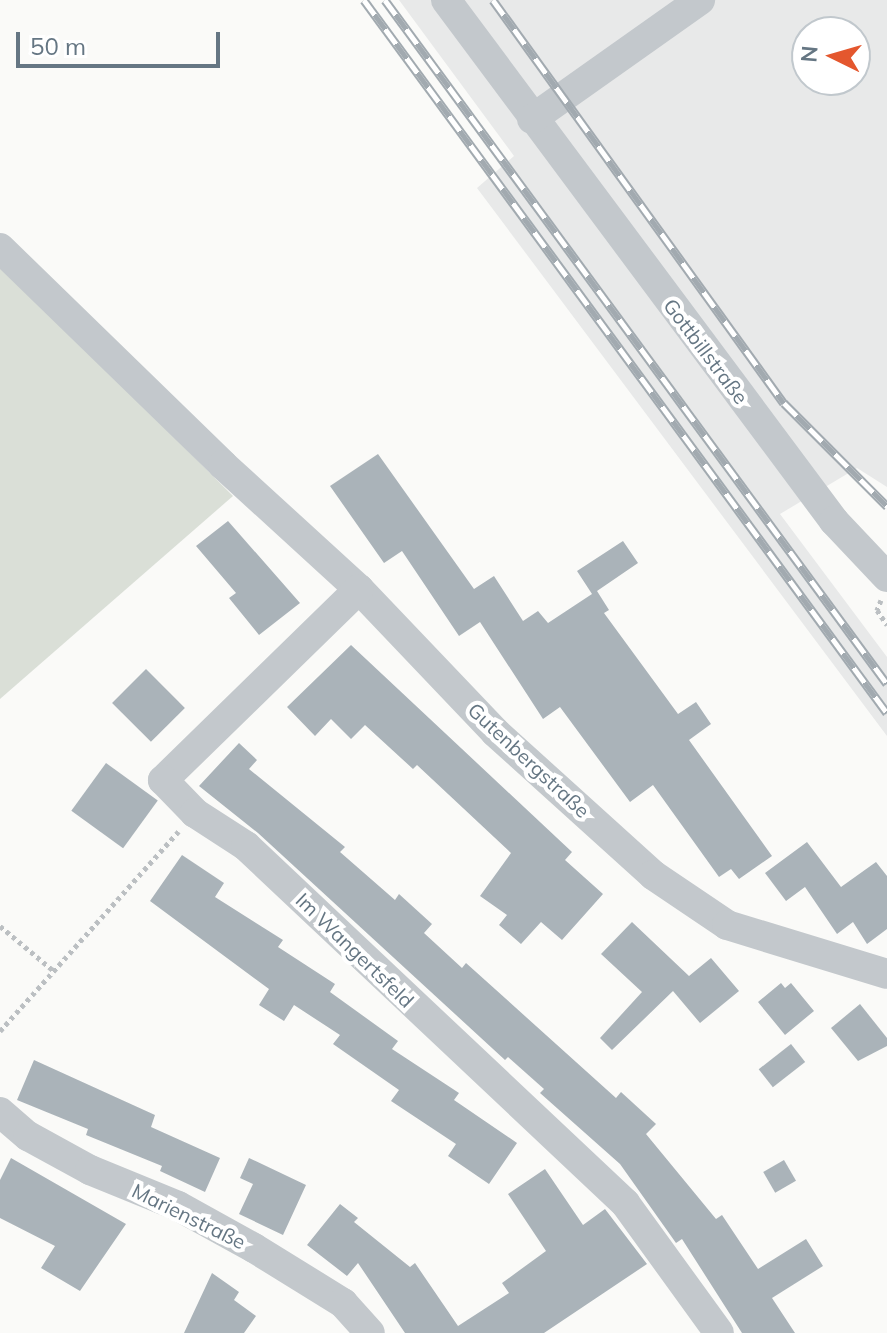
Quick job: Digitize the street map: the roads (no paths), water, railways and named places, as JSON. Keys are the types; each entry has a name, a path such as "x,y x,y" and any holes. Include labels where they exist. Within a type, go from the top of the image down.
{"street":[{"name":"Gottbillstraße","path":"446,0 834,521 887,577"},
{"path":"532,119 700,0"},
{"name":"Gutenbergstraße","path":"0,248 223,465 359,589 495,732 682,896 727,925 887,974"},
{"name":"Im Wangertsfeld","path":"359,589 163,780 195,813 246,846 625,1203 719,1333"},
{"name":"Marienstraße","path":"0,1112 28,1136 90,1170 178,1206 254,1248 343,1303 370,1333"}],"railway":[{"path":"364,0 887,713"},
{"path":"385,0 887,684"},
{"path":"493,0 784,403 887,506"}]}
